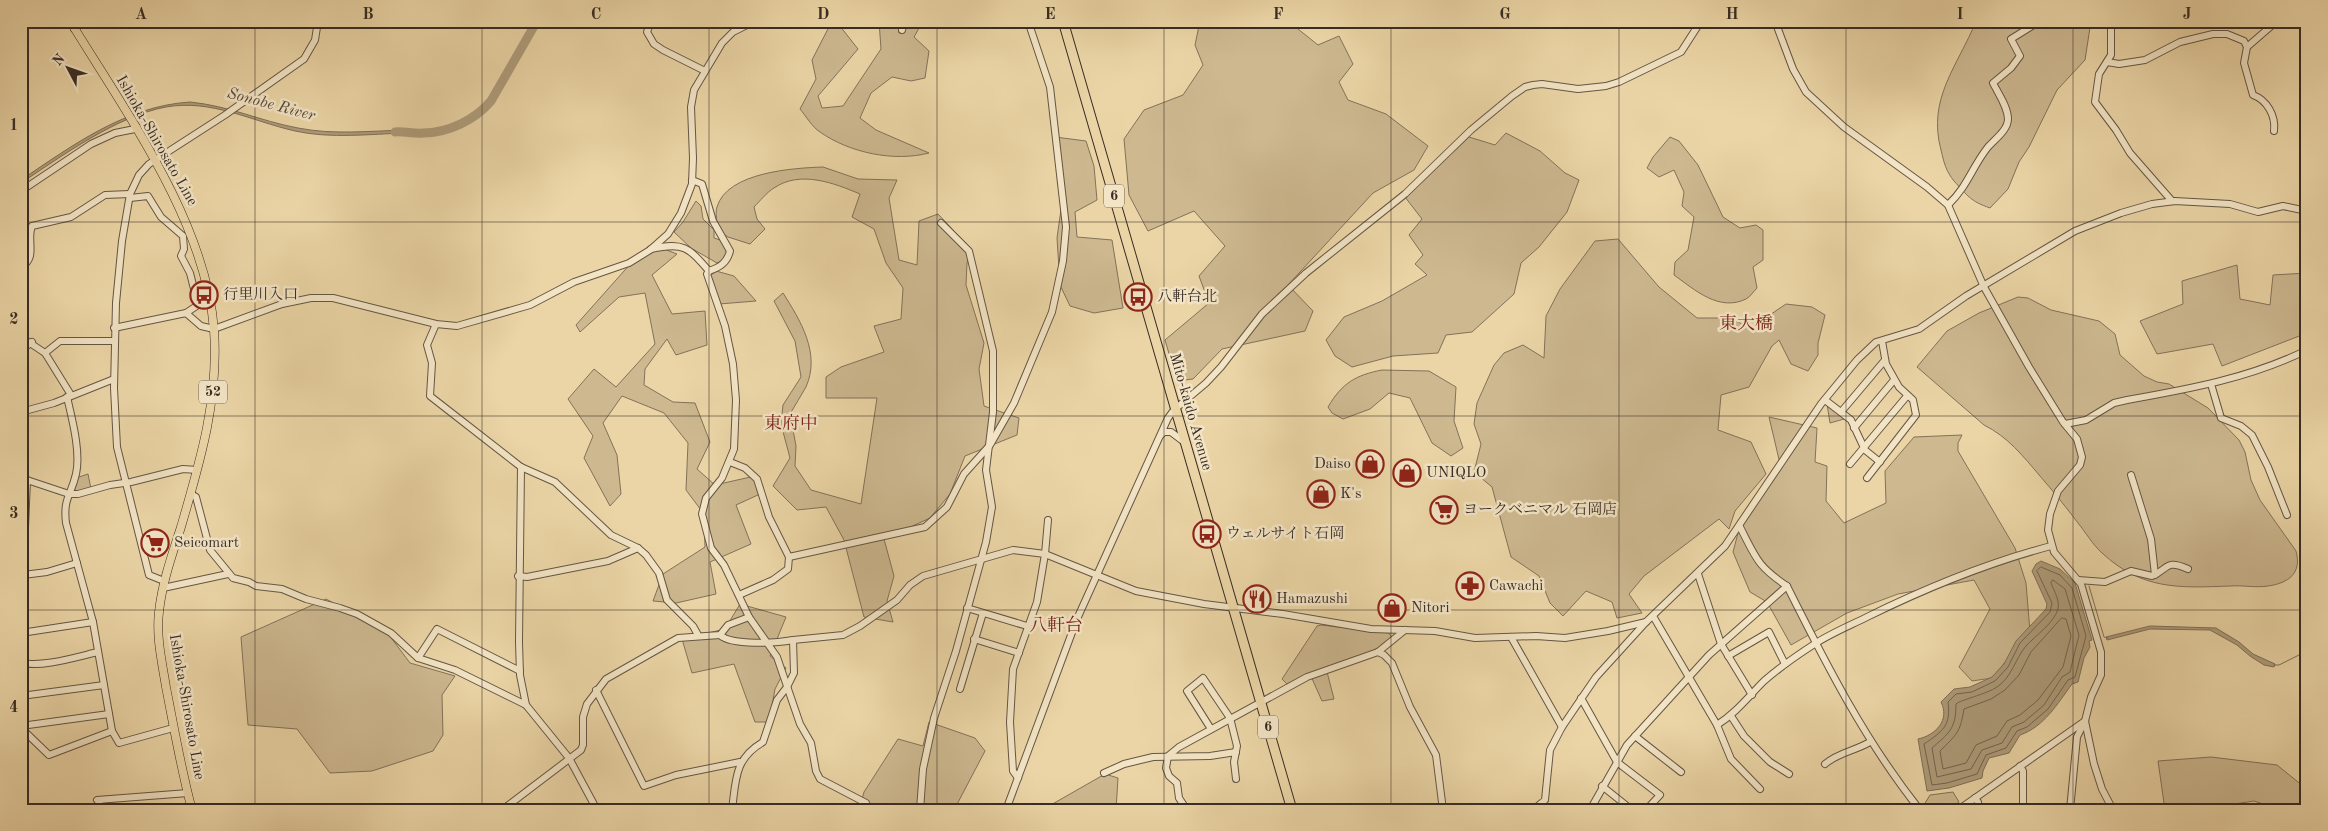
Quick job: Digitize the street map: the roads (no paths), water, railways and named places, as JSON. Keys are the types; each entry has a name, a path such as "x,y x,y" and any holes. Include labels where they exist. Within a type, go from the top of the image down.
{"highway":[{"name":"Mito-kaido Avenue","path":"1063,21 1174,410 1234,608 1292,810"}],"main road":[{"name":"Ishioka-Shirosato Line","path":"70,21 171,190 200,262 214,329 215,365 212,406 198,470 164,585 158,614 158,642 173,728 192,810"}],"street":[{"path":"74,29 85,21"},
{"path":"228,574 164,585 149,575 146,567 141,535 117,448 114,328 122,241 130,196 139,175 154,160 225,115 304,59 315,40 318,21"},
{"path":"650,21 647,32 654,44 705,71"},
{"path":"186,313 201,326 214,329 282,304 311,298 333,298 436,324 457,326 530,305 578,281 629,263 650,250 668,234 681,213 692,180 691,107 694,90 722,43 733,32 755,21"},
{"path":"902,30 904,21"},
{"path":"789,557 925,527 947,507 964,474 990,444 1014,403 1052,312 1063,261 1066,227 1050,87 1028,21"},
{"path":"1006,810 1077,620 1160,435 1174,410 1206,383 1262,314 1306,273 1405,194 1470,130 1512,96 1525,87 1542,84 1578,89 1606,86 1619,82 1680,52 1701,21"},
{"path":"1775,21 1793,69 1806,92 1830,116 1928,187 1948,205 1984,287 2028,367 2077,439 2082,456 2080,465 2058,491 2050,514 2048,530 2051,546 2078,580 2095,631 2102,661 2101,675 2091,696 2085,721 2077,737 2070,810"},
{"path":"1948,205 1960,193 1981,157 2005,129 2008,113 1993,83 2011,68 2020,56 2011,39 2040,21"},
{"path":"2111,21 2111,55 2099,74 2095,102 2130,153 2172,201"},
{"path":"2247,47 2277,21"},
{"path":"2107,62 2119,64 2145,60 2172,45 2212,34 2238,37 2244,41 2247,47 2244,63 2253,95 2261,98 2274,117 2274,131"},
{"path":"21,191 91,144 115,132 131,132 134,127"},
{"path":"692,180 702,184 713,221 730,251 728,260 706,274 725,326 735,381 734,449 722,478 706,498 702,514 712,548 724,565 749,617 777,657 800,724 811,743 816,772 820,779 866,803 869,810"},
{"path":"21,267 29,260 31,251 29,232 32,226 71,217 104,195 148,196 161,217 183,236 184,249 181,256 190,273 198,305"},
{"path":"1533,810 1545,800 1550,750 1562,727 1596,677 1646,622 1725,546 1740,527 1825,400 1857,360 1876,342 1918,329 1966,296 2075,231 2122,213 2172,201 2230,204 2258,212 2283,206 2307,211"},
{"path":"920,810 922,769 934,718 956,651 966,608 981,559 992,506 986,479 990,444 994,366 987,323 968,251 941,223"},
{"path":"650,250 672,245 681,247 694,253 709,271"},
{"path":"114,328 186,313 198,305 210,304"},
{"path":"436,324 427,345 432,363 430,396 520,467 555,482 611,535 638,548 646,555 659,572 667,600 693,626 698,635"},
{"path":"21,337 32,342 45,353 69,396 78,459 76,475 64,507 93,622 112,731 118,743 173,728"},
{"path":"45,353 60,341 114,341"},
{"path":"1867,478 1916,415 1913,400 1907,396 1894,380 1885,360 1882,341"},
{"path":"21,350 32,342"},
{"path":"2065,424 2086,420 2114,403 2211,384 2262,370 2307,350"},
{"path":"1841,412 1885,360"},
{"path":"21,412 54,403 114,379"},
{"path":"1854,428 1894,380"},
{"path":"2211,384 2221,418 2248,430 2252,436 2268,467 2287,515"},
{"path":"1850,464 1907,396"},
{"path":"1825,400 1851,420 1864,448 1880,462"},
{"path":"1160,435 1164,432 1170,432 1183,441"},
{"path":"730,462 745,468 757,479 769,517 789,557 788,569 773,580 739,595"},
{"path":"520,467 518,576 520,671 526,705"},
{"path":"21,530 25,527 24,479 69,494 78,494 126,481 131,482 183,469 198,470"},
{"path":"2131,475 2151,539 2155,575"},
{"path":"190,494 196,497 210,550 233,578 256,586 282,589 306,599 357,614 391,632 418,658 454,670 526,705 569,758 597,810"},
{"path":"1018,778 1013,771 1010,722 1013,669 1037,602 1045,554 1048,520"},
{"path":"1740,527 1759,564 1767,573 1787,586 1815,643 1870,742 1920,810"},
{"path":"1717,725 1731,716 1785,664 1815,643 1909,596 1956,576 2014,556 2051,546"},
{"path":"518,576 527,577 608,561 638,548"},
{"path":"502,810 581,750 583,745 583,717 587,704 596,690 610,676 678,638 698,635 720,635 725,639 733,641 761,641 768,644 843,635 860,626 897,600 910,585 923,576 1013,550 1045,554 1136,591 1204,604 1370,629 1435,631 1475,638 1565,638 1646,622"},
{"path":"21,563 23,575 48,572 77,563"},
{"path":"2078,580 2105,582 2131,571 2148,576 2155,575 2166,565 2173,564 2188,569"},
{"path":"1698,574 1721,644 1752,694"},
{"path":"1590,810 1602,786 1635,736 1721,644 1787,586"},
{"path":"966,608 1027,626"},
{"path":"960,689 983,613"},
{"path":"1653,616 1717,725 1731,759 1760,789"},
{"path":"720,635 728,625 749,617"},
{"path":"21,633 93,622"},
{"path":"418,658 437,628 520,671"},
{"path":"1187,810 1180,798 1176,783 1168,776 1166,768 1168,756 1178,747 1212,730 1261,700 1328,668 1378,652 1405,630"},
{"path":"1728,656 1769,632 1785,664"},
{"path":"1511,637 1562,727"},
{"path":"974,639 1020,653"},
{"path":"732,810 740,762 752,748 762,742 777,700 787,687 794,673 793,640"},
{"path":"21,662 26,664 49,662 98,652"},
{"path":"1378,652 1389,658 1392,663 1410,707 1436,754 1443,810"},
{"path":"1212,730 1187,692 1203,678 1230,718 1237,746 1234,762 1236,779"},
{"path":"21,696 104,685"},
{"path":"596,690 644,786 676,775 740,762"},
{"path":"1582,698 1617,762 1660,795 1646,810"},
{"path":"21,727 108,714"},
{"path":"1731,716 1744,736 1770,762 1789,774"},
{"path":"1958,810 2085,721"},
{"path":"2085,721 2094,764 2102,789 2113,810"},
{"path":"21,727 49,755 112,731"},
{"path":"1635,736 1680,772"},
{"path":"1825,764 1836,755 1856,750 1870,742"},
{"path":"1104,773 1124,764 1153,757 1210,756 1236,752"},
{"path":"2020,766 2023,770 2023,810"},
{"path":"1602,786 1632,810"},
{"path":"105,810 97,800 188,794"},
{"path":"1975,798 1978,802 1978,810"}],"water":[{"path":"190,102 311,130 352,132 405,130 406,133 322,135 279,127 215,108 183,105 166,107 128,119 109,128 72,149 21,183 21,180 101,129 144,111 166,105"},
{"path":"2041,561 2060,569 2075,583 2092,640 2089,641 2090,647 2084,658 2078,682 2072,684 2043,720 2029,731 2020,735 2009,753 1989,758 1982,778 1949,788 1927,791 1918,739 1925,737 1940,726 1944,715 1941,702 1954,689 1970,687 1992,677 2004,664 2016,641 2046,609 2047,604 2032,571 2036,564"},
{"path":"2150,626 2216,628 2239,642 2253,654 2275,664 2274,667 2264,665 2237,645 2210,630 2150,629 2107,640 2106,637"}],"waterway":[{"name":"Sonobe River","path":"395,132 420,133 442,131 460,124 485,108 491,101 537,21"},
{"path":"2089,586 2104,637 2108,638"},
{"path":"2274,665 2279,665 2307,651"}],"place":[{"name":"行里川入口","path":"204,295"},
{"name":"八軒台北","path":"1138,297"},
{"name":"Daiso","path":"1370,464"},
{"name":"UNIQLO","path":"1407,473"},
{"name":"K's","path":"1321,494"},
{"name":"ヨークベニマル 石岡店","path":"1444,510"},
{"name":"ウェルサイト石岡","path":"1207,534"},
{"name":"Seicomart","path":"155,543"},
{"name":"Cawachi","path":"1470,586"},
{"name":"Hamazushi","path":"1257,599"},
{"name":"Nitori","path":"1392,608"}],"district":[{"name":"東大橋","path":"1746,324"},
{"name":"東府中","path":"791,424"},
{"name":"八軒台","path":"1056,626"}]}
